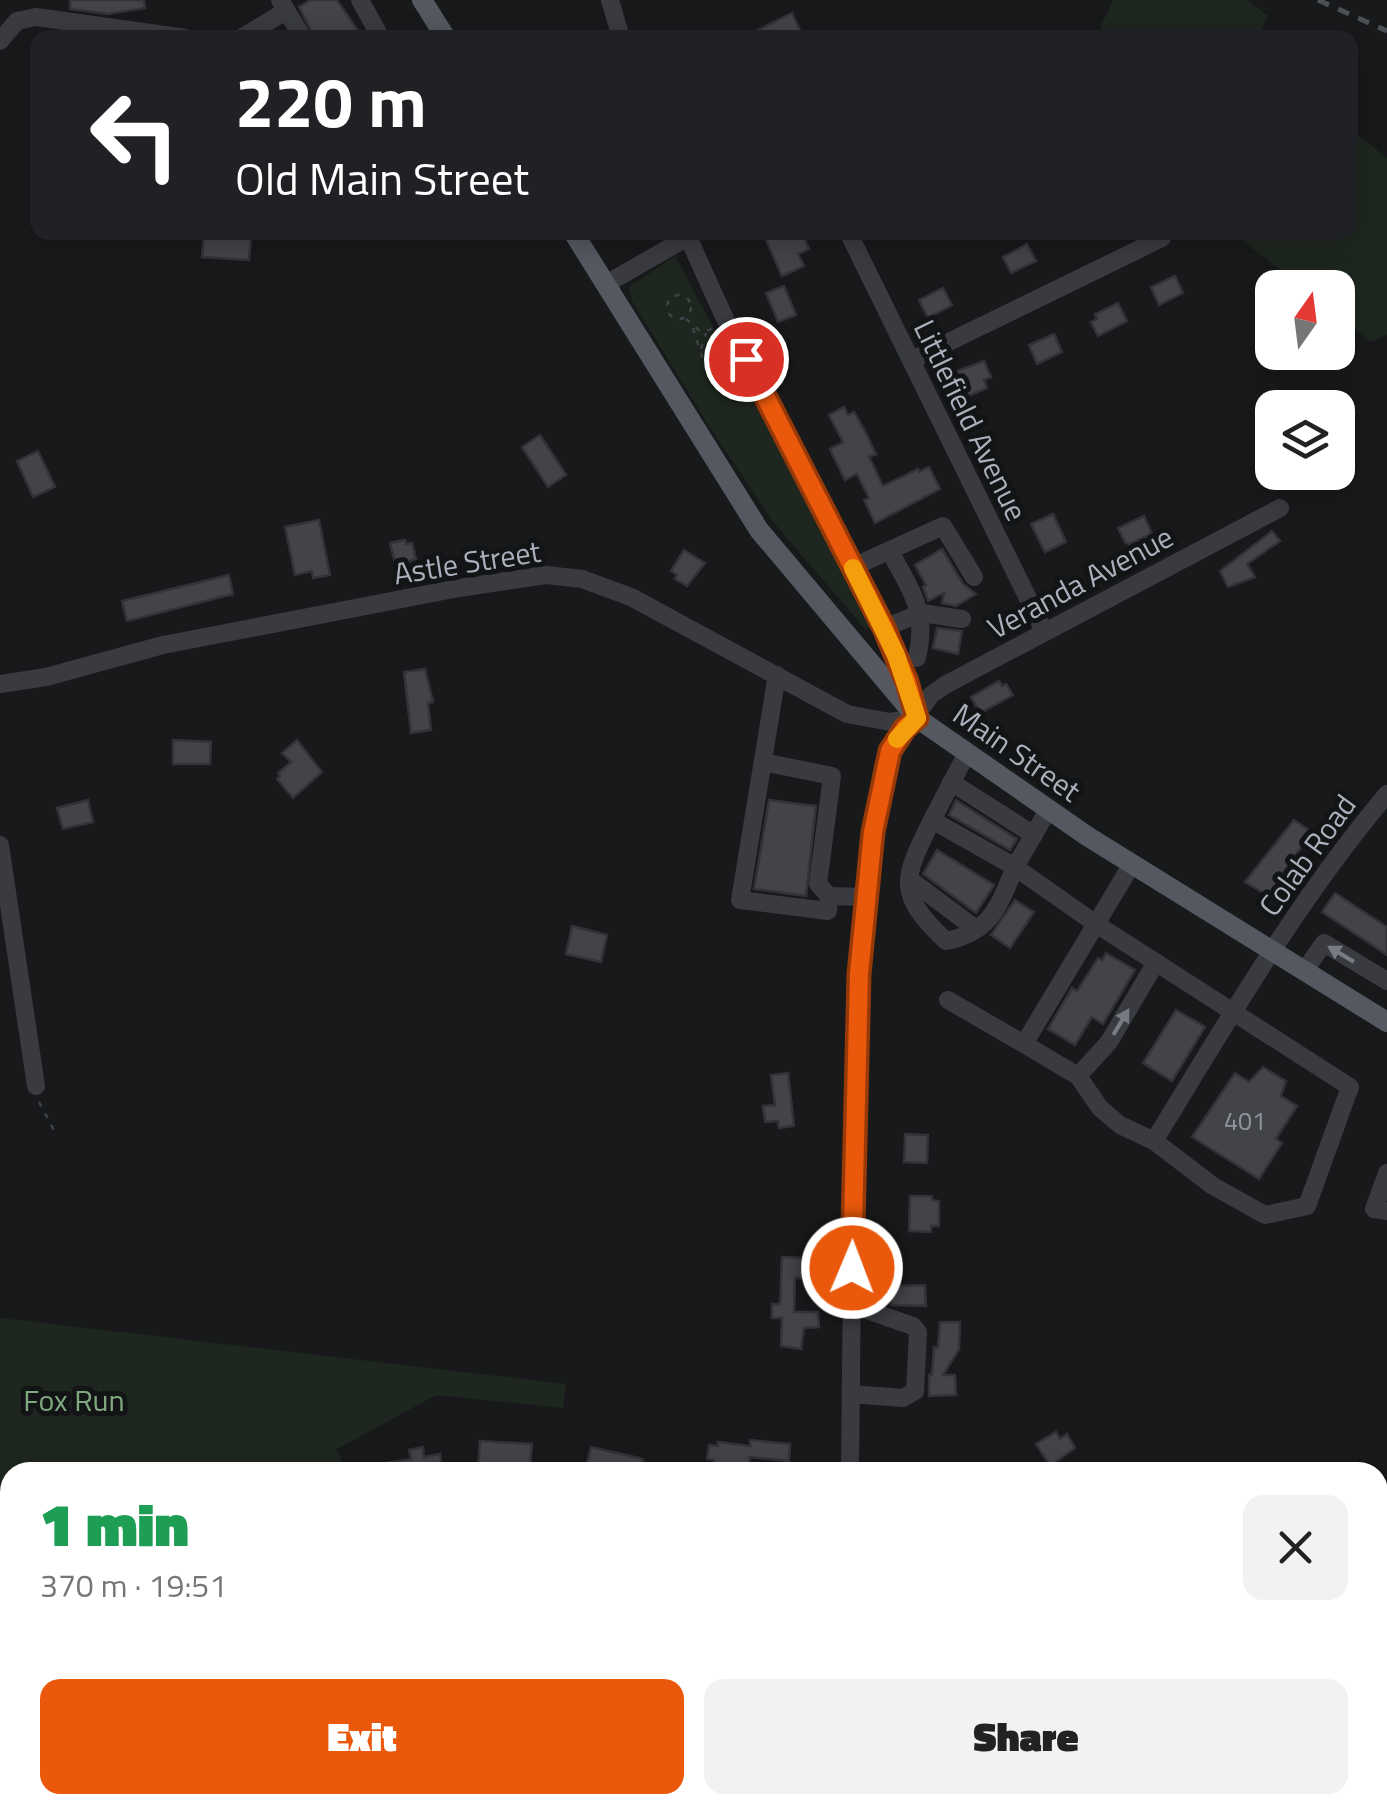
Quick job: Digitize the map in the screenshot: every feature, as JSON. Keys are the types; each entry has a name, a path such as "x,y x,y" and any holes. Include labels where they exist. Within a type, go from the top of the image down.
{"main road":[{"path":"422,0 441,30"},
{"name":"Main Street","path":"578,240 759,530 917,718 1048,810 1379,1017"}],"street":[{"path":"360,0 377,30"},
{"path":"610,0 619,30"},
{"path":"251,30 283,6 297,30"},
{"path":"0,41 16,21 36,17 129,30"},
{"path":"606,284 677,240"},
{"path":"690,240 754,377 884,628 907,682 917,718"},
{"name":"Littlefield Avenue","path":"852,240 1044,631"},
{"path":"912,360 1158,240"},
{"name":"Veranda Avenue","path":"850,1462 854,1076 874,822 884,770 896,740 917,718 931,695 945,684 1280,508"},
{"path":"853,568 943,526 974,577"},
{"path":"890,550 922,613 918,658"},
{"name":"Astle Street","path":"0,684 46,678 162,644 546,574 582,579 622,592 847,714 890,722 917,718"},
{"path":"884,628 922,613 962,619"},
{"path":"777,675 740,900 828,911 829,896"},
{"path":"966,755 918,849 909,879 911,902 918,915 946,940 965,937 994,916 1015,867 1048,810"},
{"path":"763,762 832,776 818,884 829,896 866,897"},
{"path":"952,782 1034,835"},
{"name":"Colab Road","path":"1154,1141 1272,950 1336,855 1387,794"},
{"path":"932,820 1015,867 1096,924 1350,1087 1308,1206 1264,1215 1213,1186 1154,1141 1120,1125 1100,1108 1078,1076 948,1000"},
{"path":"0,845 36,1086"},
{"path":"1024,1044 1132,864"},
{"path":"909,879 976,929"},
{"path":"1304,970 1324,943 1387,983 1379,1017"},
{"path":"1078,1076 1109,1042 1156,962"},
{"path":"1387,1174 1374,1209 1387,1211"},
{"path":"851,1394 903,1398 915,1391 918,1366 918,1332 913,1326 852,1305"}],"path":[{"path":"675,294 686,296 690,303 685,318 677,320 670,314 666,304 675,294"},
{"path":"685,318 693,328 707,373 721,388 740,385 754,377"},
{"path":"701,349 706,332 727,320"},
{"path":"693,328 706,332"},
{"path":"36,1086 42,1114 56,1134"}],"green space":[{"path":"1113,0 1247,0 1268,16 1262,30 1100,28"},
{"path":"1358,136 1387,158 1387,335 1370,342 1355,329 1355,270 1280,270 1242,240 1358,240"},
{"path":"675,256 873,625 866,630 774,523 632,301 629,287"},
{"name":"Fox Run","path":"0,1318 566,1384 563,1408 436,1395 337,1449 342,1462 0,1462"}],"building":[{"path":"70,0 144,0 145,8 108,14 70,9"},
{"path":"310,0 337,0 358,30 311,30 299,7"},
{"path":"792,13 800,30 758,30"},
{"path":"203,240 251,240 249,260 202,257"},
{"path":"766,240 805,240 809,249 798,254 804,266 782,276"},
{"path":"1027,244 1036,261 1011,273 1003,257"},
{"path":"1175,276 1183,293 1159,305 1151,287"},
{"path":"784,286 796,315 778,322 766,293"},
{"path":"943,288 952,305 928,318 919,300"},
{"path":"1118,303 1127,321 1098,336 1091,322 1097,319 1095,314"},
{"path":"1054,334 1062,352 1037,364 1029,345"},
{"path":"984,361 991,377 984,380 987,388 968,396 957,371"},
{"path":"844,407 848,415 854,412 865,431 876,454 869,457 883,486 929,467 940,489 875,523 857,474 845,480 830,449 843,442 829,415"},
{"path":"540,435 566,475 548,487 522,447"},
{"path":"38,451 55,487 33,497 17,461"},
{"path":"1053,514 1066,542 1045,552 1031,524"},
{"path":"1144,516 1152,534 1129,544 1125,542 1118,528"},
{"path":"319,520 330,575 313,578 312,571 295,575 285,527"},
{"path":"1272,531 1280,541 1247,564 1255,577 1228,587 1220,571"},
{"path":"405,540 406,544 412,543 416,559 410,561 411,567 397,570 390,543"},
{"path":"942,549 963,584 976,594 956,606 942,603 944,593 928,601 923,587 926,585 915,565"},
{"path":"684,550 705,563 687,586 675,579 677,575 671,571"},
{"path":"229,575 233,594 127,621 122,601"},
{"path":"937,628 962,631 958,654 933,648"},
{"path":"425,669 433,702 428,703 431,730 411,733 404,672"},
{"path":"999,681 1013,695 980,713 971,697"},
{"path":"173,740 211,742 210,764 173,764"},
{"path":"297,740 322,772 293,798 277,779 278,773 291,762 282,753"},
{"path":"88,800 93,822 63,829 57,808"},
{"path":"769,800 816,806 806,896 754,889"},
{"path":"956,800 1017,839 1010,850 949,815"},
{"path":"1294,820 1312,832 1280,877 1286,881 1273,899 1245,882"},
{"path":"937,850 994,885 976,913 923,874"},
{"path":"1335,893 1387,927 1387,955 1322,912"},
{"path":"1015,900 1034,912 1010,948 991,935"},
{"path":"572,926 607,935 601,962 566,954"},
{"path":"1106,953 1135,970 1103,1024 1092,1017 1075,1045 1048,1029 1072,988 1077,991 1098,958 1102,960"},
{"path":"1176,1010 1205,1027 1172,1081 1143,1063"},
{"path":"1263,1067 1286,1081 1281,1096 1297,1106 1276,1139 1282,1143 1259,1179 1192,1137 1235,1073 1249,1082"},
{"path":"788,1073 794,1126 779,1128 778,1121 765,1122 763,1106 775,1105 771,1075"},
{"path":"905,1134 928,1135 927,1163 904,1162"},
{"path":"910,1196 932,1196 932,1200 939,1201 939,1226 931,1226 931,1232 909,1231"},
{"path":"782,1257 825,1259 824,1279 795,1278 794,1312 818,1312 819,1327 804,1328 801,1349 781,1346 782,1318 772,1318 772,1304 780,1304"},
{"path":"925,1285 926,1306 891,1305 891,1286"},
{"path":"940,1322 960,1322 959,1349 943,1375 955,1375 956,1395 929,1396 929,1375 934,1347 938,1348"},
{"path":"1056,1432 1060,1439 1067,1434 1075,1448 1056,1462 1047,1462 1036,1444"},
{"path":"750,1440 790,1444 789,1461 750,1457 749,1462 707,1459 709,1445 718,1446 718,1442 750,1446"},
{"path":"480,1441 532,1444 530,1462 478,1462"},
{"path":"423,1447 424,1457 440,1454 441,1462 392,1462 411,1459 409,1450"},
{"path":"591,1447 643,1459 642,1462 587,1462"}],"railway":[{"path":"1318,0 1387,31"}],"slow traffic":[{"path":"853,568 896,655 917,718 897,739"}],"route":[{"path":"746,359 884,628 907,682 917,718 890,751 873,832 861,941 854,1076 852,1268"}]}
